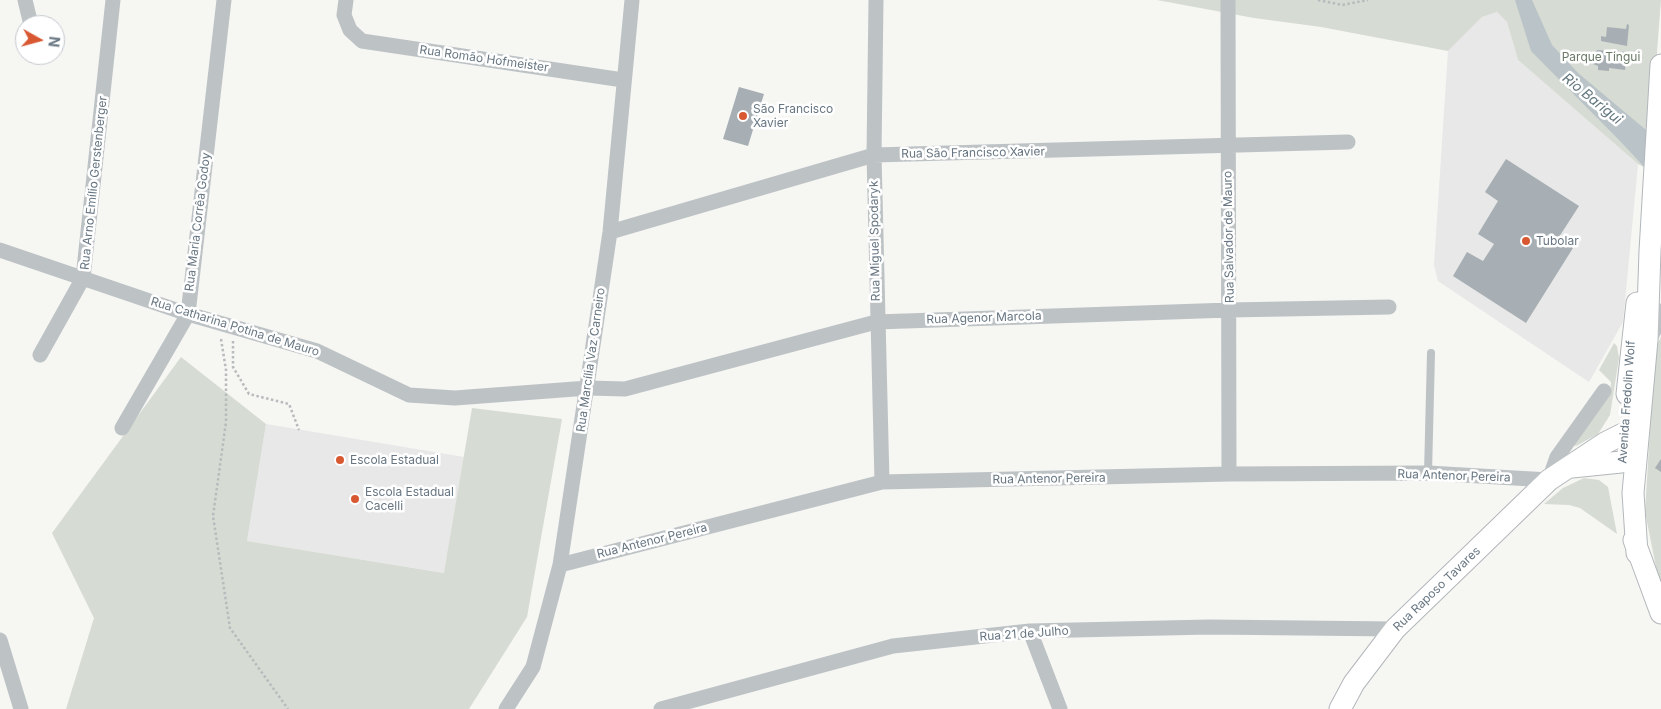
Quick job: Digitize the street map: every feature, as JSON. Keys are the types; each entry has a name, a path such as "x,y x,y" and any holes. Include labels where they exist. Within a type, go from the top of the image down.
{"main road":[{"name":"Avenida Fredolin Wolf","path":"1629,446 1647,340 1655,251 1652,226 1661,65"},
{"name":"Avenida Fredolin Wolf","path":"1655,251 1641,283 1632,333 1626,508 1637,553 1661,613"},
{"name":"Rua Raposo Tavares","path":"1340,709 1354,683 1395,629 1549,480 1605,443 1629,446"},
{"name":"Rua Raposo Tavares","path":"1569,468 1629,446"}],"street":[{"path":"25,0 29,15"},
{"name":"Rua Arno Emílio Gerstenberger","path":"40,355 84,278 113,0"},
{"name":"Rua Maria Corrêa Godoy","path":"122,428 188,314 224,0"},
{"name":"Rua Romão Hofmeister","path":"346,0 344,15 350,30 362,41 623,80"},
{"name":"Rua Marcília Vaz Carneiro","path":"506,709 533,667 560,565 610,232 632,0"},
{"name":"Rua Miguel Spodaryk","path":"876,0 874,156 876,322 882,482"},
{"name":"Rua Salvador de Mauro","path":"1228,0 1229,474"},
{"name":"Rua São Francisco Xavier","path":"610,232 874,156 1348,142"},
{"name":"Rua Catharina Potina de Mauro","path":"0,250 188,314 317,351 409,395 455,398 588,388"},
{"name":"Rua Agenor Marcola","path":"588,388 625,389 876,322 1230,310 1389,307"},
{"path":"1647,340 1661,313"},
{"name":"Rua Raposo Tavares","path":"1549,480 1557,457 1604,391"},
{"name":"Rua Antenor Pereira","path":"560,565 882,482 1229,474 1428,473 1549,480"},
{"name":"Rua 21 de Julho","path":"661,709 893,646 1030,631 1209,627 1395,629"},
{"path":"1030,631 1060,709"},
{"path":"0,640 21,709"},
{"path":"718,694 723,709"}],"lane":[{"path":"1428,473 1431,354"}],"path":[{"path":"1318,0 1342,5 1368,0"},
{"path":"233,327 232,367 249,394 289,404 299,430"},
{"path":"220,336 226,370 226,422 213,516 230,628 288,709"}],"shaded area":[{"path":"1497,12 1507,22 1518,60 1638,164 1623,322 1589,382 1438,281 1434,265 1448,51 1482,17"},
{"name":"Escola Estadual Cacelli","path":"266,424 464,457 445,573 247,541"}],"green space":[{"name":"Parque Tingui","path":"1157,0 1661,0 1648,169 1638,164 1518,60 1507,22 1497,12 1482,17 1448,51 1321,27 1254,18"},
{"path":"1661,337 1661,592 1645,512 1655,348"},
{"path":"1614,343 1617,346 1619,358 1610,415 1598,434 1576,446 1573,445 1610,394 1611,382 1599,370"},
{"path":"181,357 266,424 247,541 444,573 472,408 562,419 527,617 469,709 66,709 94,618 52,533"},
{"path":"1584,478 1599,480 1608,487 1617,534 1580,508 1569,505 1544,504 1563,488"}],"water":[{"name":"Rio Barigui","path":"1515,0 1532,0 1552,45 1578,73 1652,135 1661,185 1531,51"}],"building":[{"path":"1627,24 1629,25 1627,46 1601,41 1601,36 1606,37 1607,27 1626,29"},
{"path":"1597,50 1627,52 1625,70 1609,68 1609,71 1598,70 1598,66 1593,64"},
{"name":"São Francisco Xavier","path":"739,87 764,94 748,146 723,139"},
{"name":"Tubolar","path":"1506,159 1579,206 1559,237 1573,248 1526,323 1453,276 1467,252 1483,261 1494,244 1478,234 1498,201 1485,192"},
{"path":"1661,459 1661,472 1655,468"}],"place":[{"name":"São Francisco Xavier","path":"743,116"},
{"name":"Tubolar","path":"1526,241"},
{"name":"Escola Estadual","path":"340,460"},
{"name":"Escola Estadual Cacelli","path":"355,499"}]}
